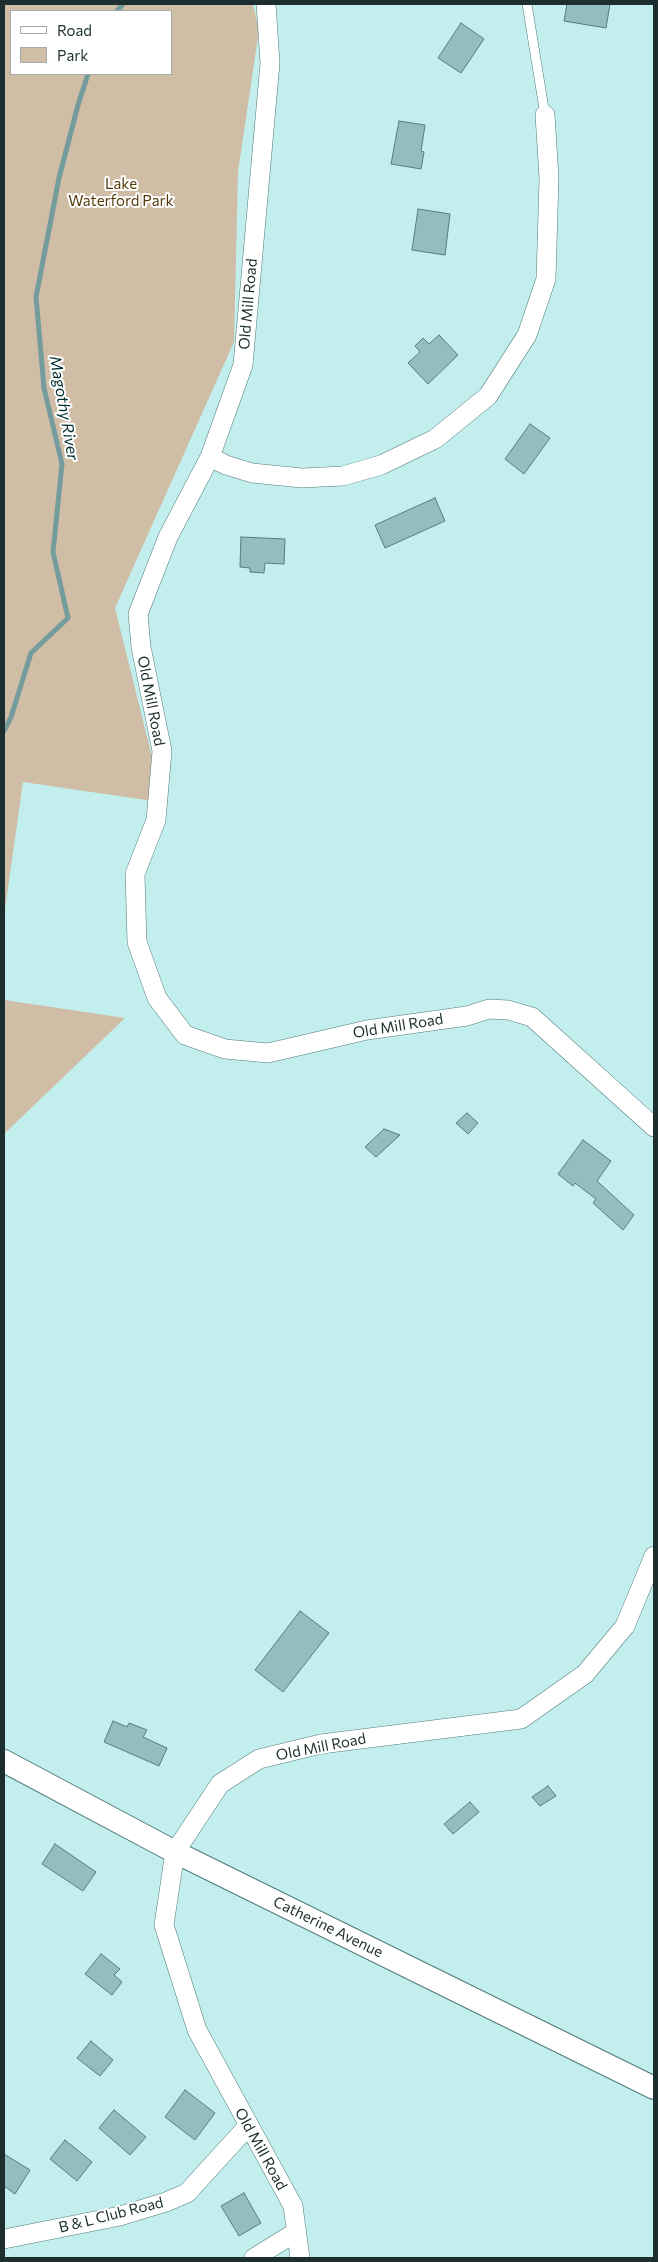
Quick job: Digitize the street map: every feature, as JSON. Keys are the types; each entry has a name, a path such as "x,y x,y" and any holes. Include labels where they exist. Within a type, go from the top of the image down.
{"street":[{"name":"Old Mill Road","path":"266,4 270,63 243,365 210,457 168,537 138,614 141,647 162,751 156,820 135,874 137,942 157,998 185,1035 225,1049 268,1053 367,1030 467,1016 489,1009 508,1010 532,1017 654,1128"},
{"path":"210,457 226,465 252,473 302,478 343,476 381,465 435,439 488,396 528,335 540,303 546,279 549,178 545,115"},
{"name":"Old Mill Road","path":"300,2258 292,2206 197,2030 164,1925 175,1852 220,1784 259,1759 321,1744 521,1719 586,1674 624,1626 654,1556"},
{"name":"Catherine Avenue","path":"4,1761 175,1852 654,2088"},
{"name":"B & L Club Road","path":"4,2239 120,2216 166,2202 187,2193 248,2126"},
{"path":"254,2258 296,2232"}],"lane":[{"path":"527,4 545,115"}],"green space":[{"name":"Lake Waterford Park","path":"4,4 253,4 259,30 238,172 234,342 115,608 157,777 153,801 23,782 4,916"},
{"path":"4,1000 125,1018 4,1134"}],"building":[{"path":"567,4 610,4 606,28 564,21"},
{"path":"461,23 484,39 461,73 438,58"},
{"path":"399,121 425,125 421,151 424,152 421,169 391,164"},
{"path":"418,209 450,214 445,255 412,250"},
{"path":"439,335 458,355 428,384 408,363 420,352 415,346 423,338 429,344"},
{"path":"530,424 550,438 524,474 505,459"},
{"path":"435,498 445,521 385,548 375,525"},
{"path":"241,537 285,539 284,564 265,563 264,573 250,572 250,568 240,567"},
{"path":"467,1113 478,1123 468,1134 456,1123"},
{"path":"384,1129 400,1135 376,1157 365,1147"},
{"path":"583,1140 611,1161 597,1181 634,1215 623,1230 593,1203 596,1199 575,1183 573,1186 558,1174"},
{"path":"300,1611 329,1633 283,1692 255,1670"},
{"path":"113,1721 127,1727 129,1723 147,1730 143,1737 167,1748 159,1766 104,1742"},
{"path":"548,1786 556,1796 540,1806 532,1797"},
{"path":"470,1802 479,1812 453,1834 444,1824"},
{"path":"55,1844 96,1872 83,1891 42,1864"},
{"path":"101,1954 120,1969 114,1975 122,1982 112,1995 85,1974"},
{"path":"91,2041 113,2060 100,2076 77,2058"},
{"path":"185,2090 215,2113 195,2140 165,2117"},
{"path":"114,2110 146,2137 130,2155 99,2128"},
{"path":"65,2140 92,2162 77,2181 50,2159"},
{"path":"4,2154 30,2170 15,2194 4,2186"},
{"path":"244,2193 261,2223 239,2236 221,2206"}],"waterway":[{"name":"Magothy River","path":"118,10 123,4"},
{"name":"Magothy River","path":"4,731 11,717 31,653 68,618 53,552 62,464 44,388 36,297 59,178 88,75"}]}
